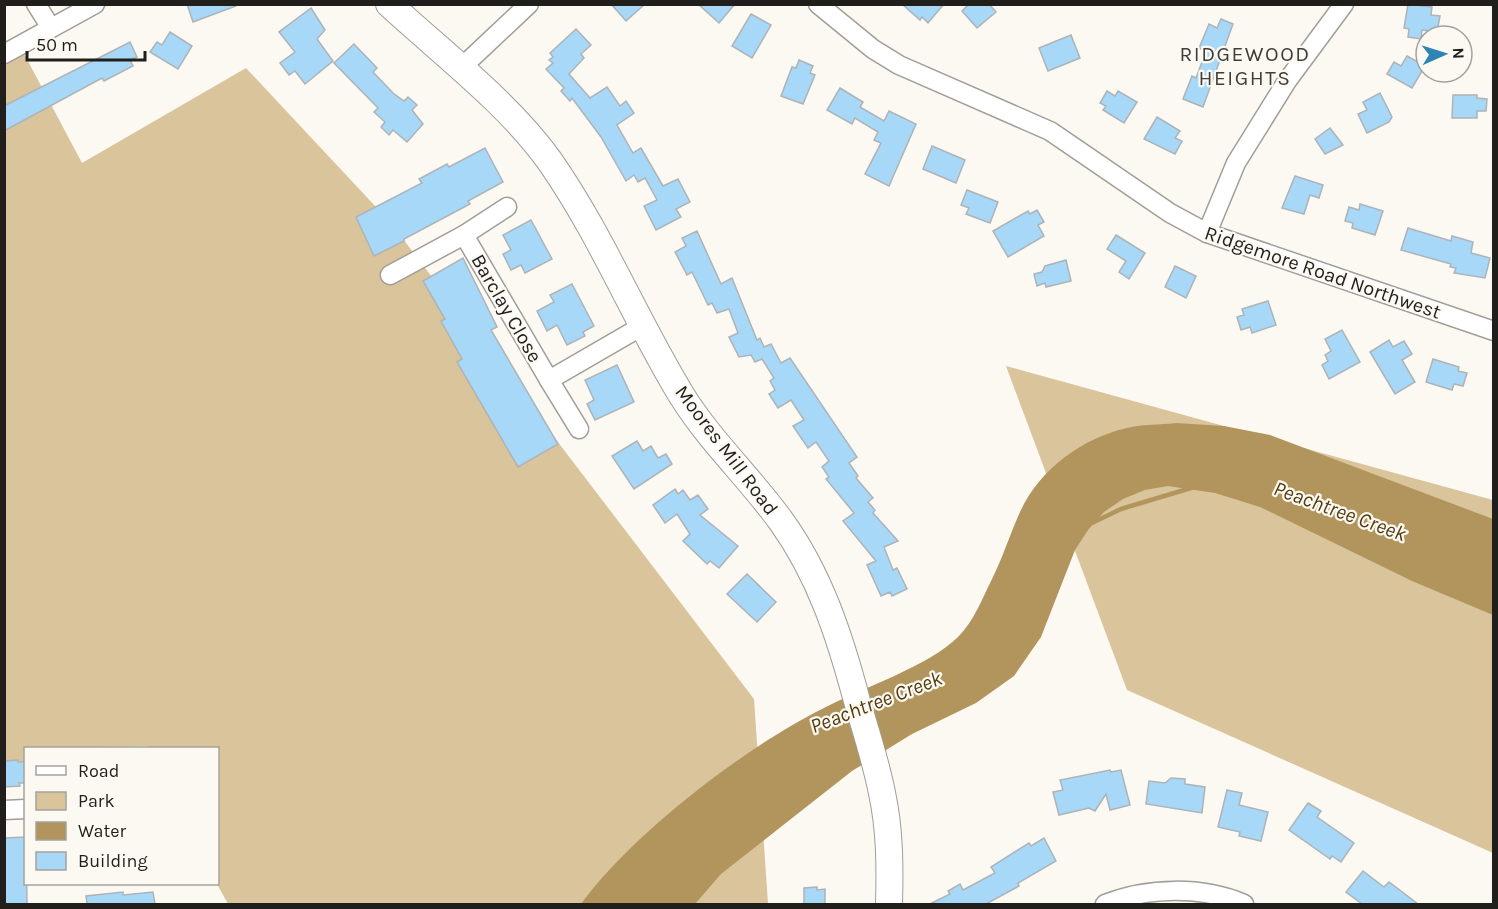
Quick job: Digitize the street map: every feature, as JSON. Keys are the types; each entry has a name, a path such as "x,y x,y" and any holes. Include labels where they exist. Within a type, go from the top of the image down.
{"street":[{"path":"36,4 51,28"},
{"path":"4,54 95,4"},
{"name":"Moores Mill Road","path":"389,4 513,117 548,159 599,242 682,396 707,431 781,520 803,556 822,591 850,673 882,794 890,860 889,904"},
{"path":"460,69 529,4"},
{"name":"Ridgemore Road Northwest","path":"818,4 873,49 899,65 1050,131 1170,213 1207,233 1494,331"},
{"path":"1207,233 1236,163 1287,81 1344,4"},
{"name":"Barclay Close","path":"390,275 465,235 507,207"},
{"name":"Barclay Close","path":"465,235 579,429"},
{"name":"Barclay Close","path":"549,380 644,326"},
{"path":"4,810 24,809"},
{"path":"1105,904 1142,894 1171,891 1204,893 1245,904"}],"green space":[{"path":"21,48 82,163 246,68 390,222 754,699 768,904 228,904 218,885 219,747 24,747 24,763 5,766 4,57"},
{"path":"1006,366 1493,500 1493,853 1127,690"}],"water":[{"path":"1176,423 1224,426 1270,435 1493,519 1493,615 1412,581 1260,507 1215,493 1168,486 1145,490 1123,499 1104,512 1088,530 1075,550 1041,637 1014,676 976,703 912,734 852,771 721,874 695,904 581,904 629,849 725,769 791,726 838,701 930,658 958,637 969,624 981,602 1028,497 1050,470 1064,458 1094,439 1110,433 1139,426"}],"building":[{"path":"187,4 236,4 236,6 193,22"},
{"path":"611,4 645,4 626,21"},
{"path":"698,4 735,4 719,23"},
{"path":"902,4 944,4 928,23 922,17 920,20"},
{"path":"969,4 989,4 996,12 977,28 962,11"},
{"path":"1408,4 1432,7 1431,15 1440,16 1438,24 1414,24 1414,38 1408,37 1409,29 1404,28"},
{"path":"311,8 325,30 317,39 333,61 305,84 295,71 289,75 280,63 295,52 279,32"},
{"path":"751,14 771,25 752,58 732,46"},
{"path":"1221,19 1233,24 1203,107 1183,99 1192,76 1196,78 1206,51 1199,48 1209,24 1217,28"},
{"path":"576,29 591,45 581,54 584,58 569,74 590,98 607,87 620,106 626,101 634,113 617,125 633,153 641,148 663,186 678,179 690,202 676,209 681,217 656,230 644,206 657,200 645,178 638,182 634,175 626,181 601,137 572,98 570,101 561,91 564,88 546,69 553,63 549,60 553,57 550,53"},
{"path":"170,32 192,46 178,69 150,52 157,42 162,45"},
{"path":"1071,35 1080,58 1048,71 1039,48"},
{"path":"130,42 137,57 130,60 133,66 104,81 102,78 4,131 4,106"},
{"path":"354,44 377,68 373,72 393,93 404,101 408,97 417,105 412,110 423,124 407,142 393,130 389,135 381,127 385,122 374,112 378,108 334,63"},
{"path":"1407,56 1414,60 1414,84 1412,88 1387,74 1394,62 1401,66"},
{"path":"799,60 813,66 810,73 815,75 803,104 781,96 792,67 796,68"},
{"path":"840,88 863,102 860,107 884,121 889,111 916,124 889,186 865,174 881,143 874,140 878,132 855,118 852,124 827,110"},
{"path":"1107,91 1115,96 1118,91 1137,102 1124,123 1103,110 1106,106 1100,103"},
{"path":"1380,93 1392,117 1389,122 1367,133 1358,114 1367,110 1363,102"},
{"path":"1453,95 1477,95 1477,98 1487,99 1486,111 1477,111 1477,118 1452,118"},
{"path":"1157,117 1180,131 1175,138 1182,141 1175,154 1144,139"},
{"path":"1330,128 1343,145 1325,154 1315,139"},
{"path":"932,146 965,160 956,183 923,169"},
{"path":"485,148 503,182 468,201 470,204 374,256 356,217 422,183 419,179 447,164 449,167"},
{"path":"1295,176 1323,185 1319,198 1310,195 1304,214 1282,208"},
{"path":"967,190 998,202 990,223 966,214 969,208 961,205"},
{"path":"1360,204 1383,211 1375,235 1352,228 1353,223 1345,221 1349,207 1359,210"},
{"path":"1037,210 1044,222 1038,225 1044,236 1008,257 993,231 1028,211 1030,214"},
{"path":"531,220 552,259 525,273 521,265 511,270 503,254 511,250 503,235"},
{"path":"1408,228 1451,241 1452,236 1473,242 1471,253 1490,258 1485,278 1454,273 1456,268 1450,267 1451,264 1401,250"},
{"path":"697,231 721,284 732,278 757,340 760,338 764,347 771,344 781,363 790,358 857,457 849,463 858,476 856,478 873,498 868,502 875,510 873,513 898,541 884,547 893,570 897,568 907,589 892,596 890,592 881,596 867,565 876,561 843,521 854,513 826,479 829,477 822,467 829,461 816,442 808,448 793,426 804,420 791,400 778,408 769,394 775,390 770,381 774,378 762,359 755,362 751,355 739,357 729,337 738,333 729,309 717,313 712,303 708,305 692,272 687,275 675,252 686,246 682,238"},
{"path":"1116,235 1145,253 1129,279 1119,272 1126,261 1107,249"},
{"path":"463,258 497,327 491,330 558,444 518,467 457,362 462,359 441,321 445,319 423,281"},
{"path":"1066,260 1071,281 1046,287 1045,283 1037,286 1034,274 1042,272 1045,266"},
{"path":"1175,266 1196,276 1186,298 1165,287"},
{"path":"572,284 594,326 583,332 585,336 567,345 557,325 547,331 537,311 554,302 550,295"},
{"path":"1268,301 1276,325 1252,333 1250,327 1241,330 1237,317 1244,315 1242,309"},
{"path":"1342,330 1360,362 1329,379 1322,365 1328,361 1325,355 1331,351 1325,339"},
{"path":"1389,340 1393,347 1404,341 1412,354 1402,360 1415,382 1395,394 1370,352"},
{"path":"1433,359 1459,367 1458,371 1467,373 1463,386 1454,384 1452,390 1426,382"},
{"path":"617,365 634,402 595,420 587,404 594,400 585,380"},
{"path":"637,441 643,451 651,446 658,458 666,454 672,464 634,489 612,456"},
{"path":"675,489 678,494 683,490 690,500 698,495 708,509 700,515 738,546 719,568 710,561 707,564 683,541 690,534 677,514 665,523 653,505"},
{"path":"747,574 776,602 757,622 727,594"},
{"path":"4,761 24,762 24,783 19,783 20,786 4,787"},
{"path":"1110,770 1111,772 1121,770 1130,805 1110,810 1106,794 1095,811 1089,808 1059,815 1053,792 1063,790 1060,780"},
{"path":"1171,778 1185,779 1185,784 1205,787 1202,813 1146,804 1149,781 1165,783"},
{"path":"1227,790 1242,793 1239,805 1268,812 1261,841 1239,836 1240,832 1218,827"},
{"path":"1308,803 1321,811 1317,817 1354,843 1341,862 1332,856 1330,859 1289,830"},
{"path":"24,837 24,885 27,885 27,904 4,904 4,838"},
{"path":"1044,838 1056,861 1018,883 1019,886 986,904 930,904 950,894 948,891 960,884 963,890 995,873 991,867 1029,843 1031,846"},
{"path":"1363,871 1384,887 1389,882 1418,904 1362,904 1346,892"},
{"path":"817,887 817,890 825,889 825,904 804,904 804,888"},
{"path":"123,892 123,895 153,892 155,904 87,904 86,896"}],"waterway":[{"name":"Peachtree Creek","path":"1092,523 1121,509 1191,488"}],"district":[{"name":"RIDGEWOOD HEIGHTS","path":"1245,66"}]}
